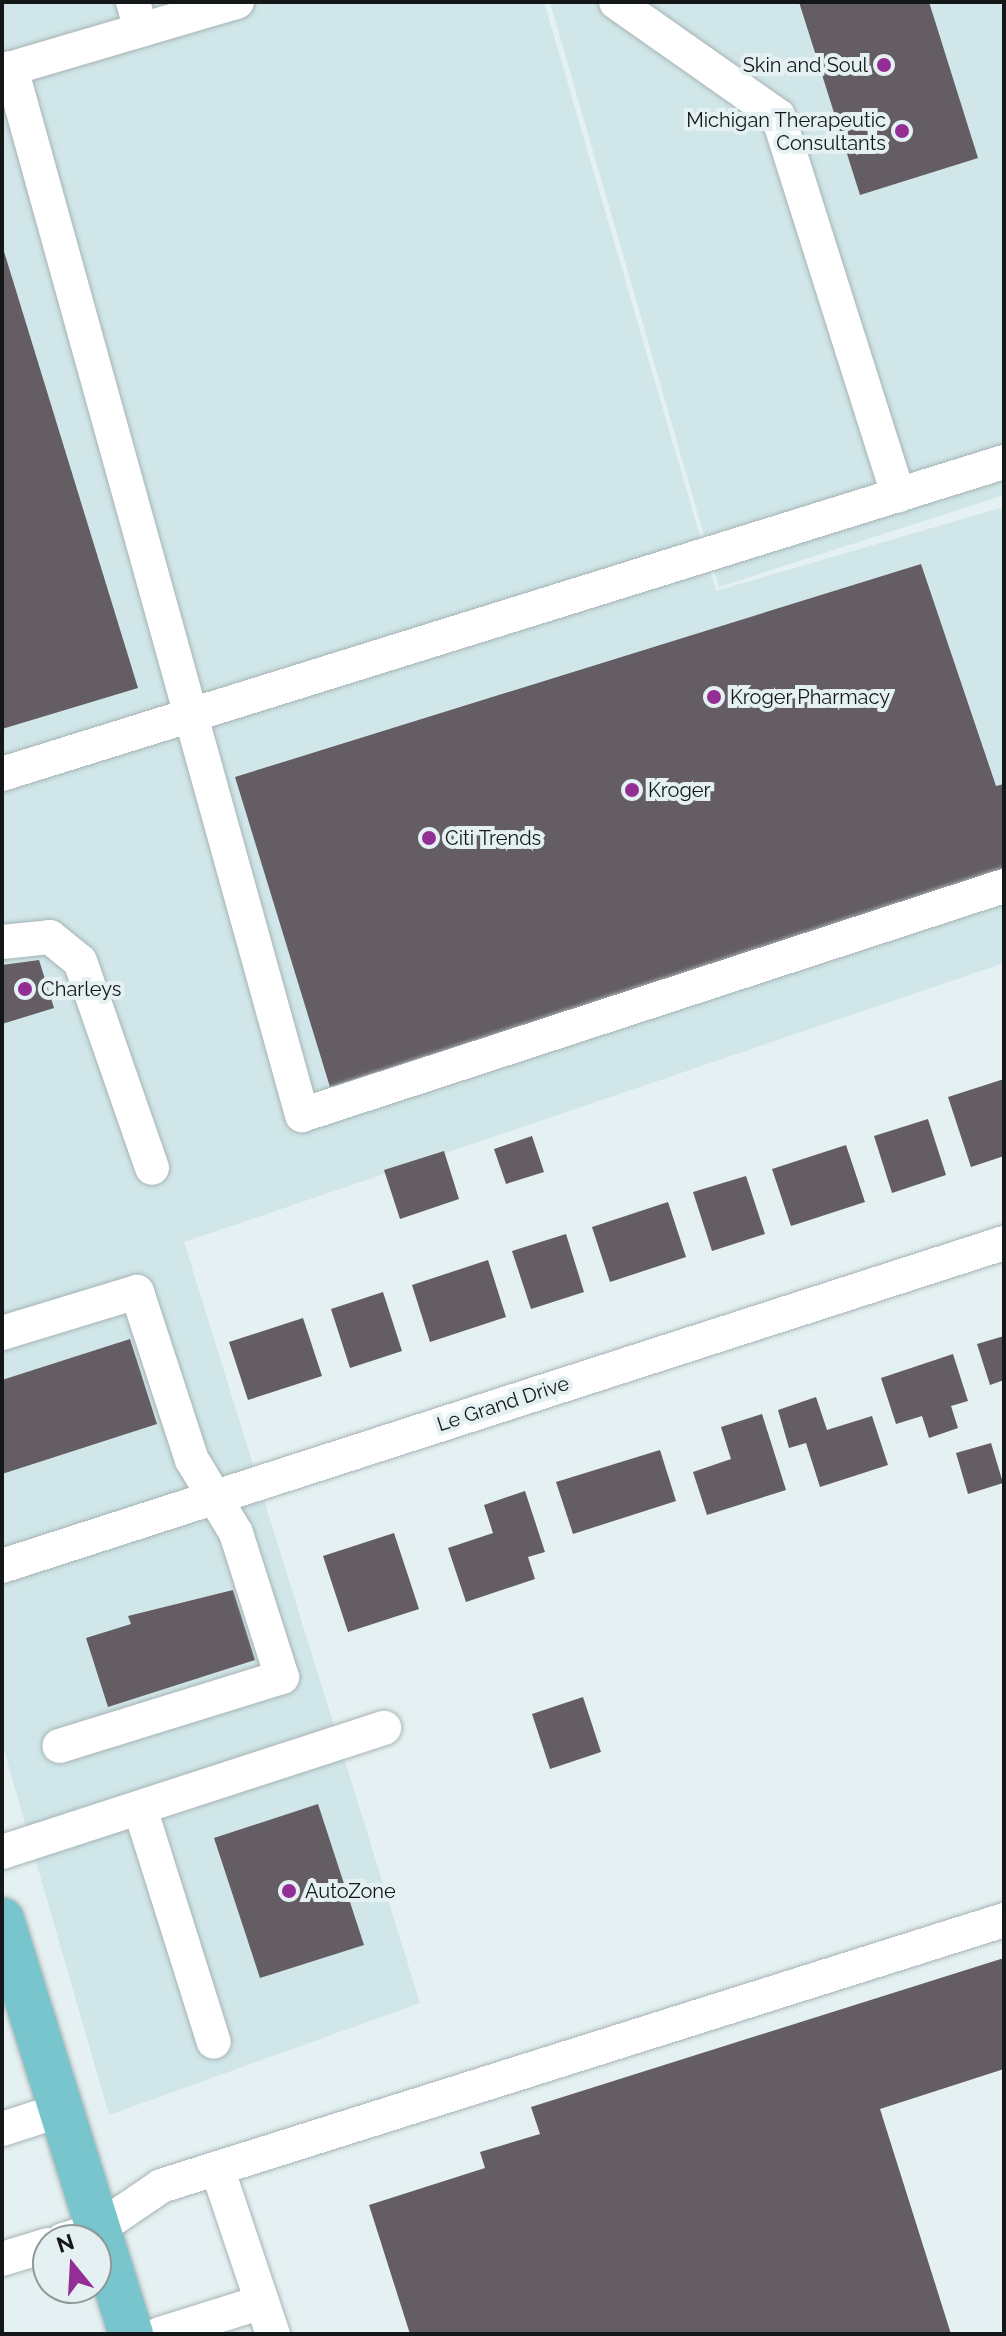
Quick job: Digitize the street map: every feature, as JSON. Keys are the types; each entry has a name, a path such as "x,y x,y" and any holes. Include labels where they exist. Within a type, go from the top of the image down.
{"main road":[{"path":"2,1920 61,2110 79,2224"},
{"path":"112,2296 131,2334"}],"street":[{"path":"237,2 137,16 6,70 302,1115 1004,886"},
{"path":"616,2 778,116 898,495"},
{"path":"2,774 189,720 1004,462"},
{"path":"2,942 50,937 80,961 152,1168"},
{"name":"Le Grand Drive","path":"3,1563 1004,1243"},
{"path":"2,1333 137,1292 192,1460 236,1533 282,1677 59,1746"},
{"path":"2,1852 384,1728"},
{"path":"140,1808 214,2042"},
{"path":"98,2224 161,2186 1004,1920"},
{"path":"2,2129 61,2110"},
{"path":"160,2334 267,2318 217,2168"},
{"path":"2,2259 32,2250"}],"shaded area":[{"path":"2,2 544,2 716,591 1004,507 1004,963 184,1242 420,2003 109,2115 2,1743"},
{"path":"550,2 1004,2 1004,495 719,587"}],"building":[{"path":"799,2 929,2 978,158 860,195"},
{"path":"2,245 138,688 2,729"},
{"path":"921,564 996,786 1004,784 1004,871 330,1087 235,777"},
{"name":"Charleys","path":"39,960 54,1008 2,1024 2,965"},
{"path":"1004,1079 1004,1156 971,1167 948,1097"},
{"path":"928,1119 946,1175 892,1193 874,1136"},
{"path":"532,1136 544,1172 506,1184 494,1149"},
{"path":"846,1145 865,1202 791,1226 772,1169"},
{"path":"444,1151 459,1199 400,1219 384,1170"},
{"path":"746,1176 765,1234 712,1251 693,1192"},
{"path":"668,1202 686,1257 610,1282 592,1227"},
{"path":"566,1234 584,1292 531,1309 512,1251"},
{"path":"488,1260 506,1317 430,1342 412,1285"},
{"path":"383,1292 402,1351 350,1368 331,1309"},
{"path":"303,1318 322,1376 248,1400 229,1342"},
{"path":"1004,1336 1004,1380 990,1385 977,1344"},
{"path":"130,1339 157,1424 2,1474 2,1380"},
{"path":"953,1354 968,1401 951,1406 958,1428 929,1438 922,1416 896,1424 881,1378"},
{"path":"816,1397 827,1430 872,1416 888,1465 820,1487 806,1443 789,1448 778,1410"},
{"path":"762,1414 786,1490 707,1515 693,1472 731,1459 721,1427"},
{"path":"991,1443 1003,1483 968,1494 956,1453"},
{"path":"660,1450 676,1501 573,1534 556,1482"},
{"path":"525,1491 545,1552 528,1557 535,1579 466,1602 448,1548 493,1533 484,1505"},
{"path":"394,1533 419,1609 348,1632 323,1556"},
{"path":"233,1590 255,1660 108,1707 86,1638 131,1624 128,1616"},
{"path":"583,1697 601,1752 550,1769 532,1714"},
{"name":"AutoZone","path":"318,1804 364,1945 260,1978 214,1838"},
{"path":"1004,1958 1004,2069 880,2109 951,2334 410,2334 369,2205 485,2168 480,2152 540,2134 531,2107"}],"place":[{"name":"Skin and Soul","path":"884,65"},
{"name":"Michigan Therapeutic Consultants","path":"902,131"},
{"name":"Kroger Pharmacy","path":"714,697"},
{"name":"Kroger","path":"632,790"},
{"name":"Citi Trends","path":"429,838"},
{"name":"Charleys","path":"25,989"},
{"name":"AutoZone","path":"289,1891"}]}
